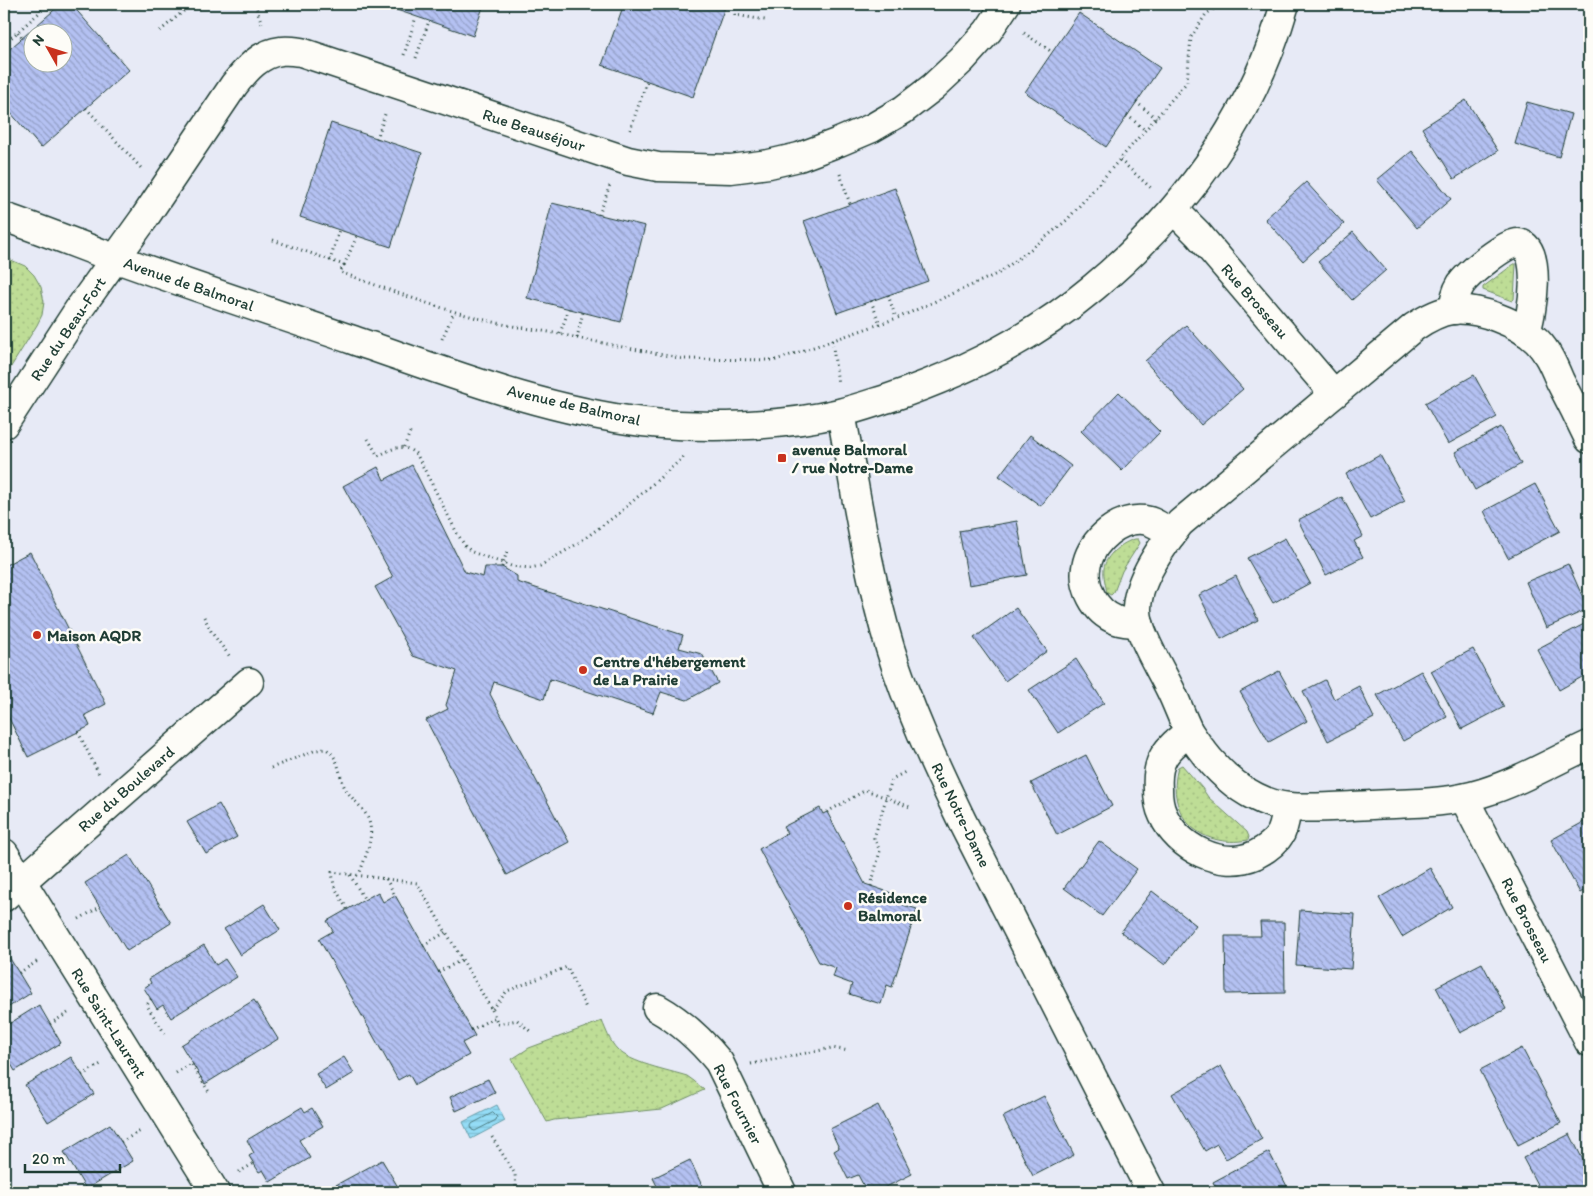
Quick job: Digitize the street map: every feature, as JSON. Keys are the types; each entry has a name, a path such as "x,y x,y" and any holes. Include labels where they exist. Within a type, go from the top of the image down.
{"street":[{"name":"Rue Beauséjour","path":"116,258 245,70 266,55 280,51 301,52 636,163 658,168 731,169 769,164 799,157 872,128 903,110 933,87 962,60 988,31 1006,4"},
{"name":"Avenue de Balmoral","path":"4,217 116,258 457,375 536,400 642,422 696,425 769,423 819,417 839,400 914,390 946,378 1013,344 1046,324 1130,256 1174,210 1209,166 1227,138 1260,75 1285,4"},
{"name":"Rue Brosseau","path":"1174,210 1204,241 1334,394"},
{"path":"1454,310 1456,295 1461,284 1504,247 1514,242 1520,243 1527,247 1531,255 1533,273 1534,296 1526,332"},
{"name":"Rue du Beau-Fort","path":"4,424 79,310 116,258"},
{"path":"1589,439 1550,359 1538,342 1526,332 1488,314 1454,310 1440,313 1426,319 1189,515 1172,534 1155,558 1139,594 1137,609 1139,623 1188,732 1212,763 1233,783 1257,798 1272,804 1286,807 1317,807 1432,802 1464,798 1484,793 1506,784 1589,745"},
{"name":"Rue Notre-Dame","path":"839,400 868,562 890,649 905,690 962,821 1151,1192"},
{"path":"1139,623 1127,623 1116,620 1106,615 1093,601 1085,575 1091,552 1108,532 1120,524 1133,520 1151,521 1172,534"},
{"name":"Rue du Boulevard","path":"12,889 249,682"},
{"path":"1188,732 1164,755 1159,767 1157,781 1158,798 1163,815 1172,830 1184,842 1196,851 1222,859 1238,860 1250,857 1263,851 1280,835 1284,826 1286,807"},
{"name":"Rue Brosseau","path":"1464,798 1589,1042"},
{"name":"Rue Saint-Laurent","path":"4,853 12,889 215,1192"},
{"name":"Rue Fournier","path":"657,1008 674,1018 690,1031 718,1062 782,1192"}],"path":[{"path":"4,44 49,4"},
{"path":"160,31 192,4"},
{"path":"734,4 735,15 765,20"},
{"path":"886,4 890,7"},
{"path":"357,236 340,272 454,312 499,323 560,333 684,359 776,360 896,318 999,273 1035,246 1067,220 1188,82 1191,37 1206,14 1221,4"},
{"path":"400,85 416,17"},
{"path":"400,85 429,21"},
{"path":"18,32 22,38"},
{"path":"1136,102 1156,118"},
{"path":"86,108 162,191"},
{"path":"1128,115 1146,130"},
{"path":"1120,160 1174,210"},
{"path":"330,261 339,230"},
{"path":"273,240 344,265"},
{"path":"888,295 896,318"},
{"path":"871,301 880,324"},
{"path":"560,333 569,309"},
{"path":"577,338 583,312"},
{"path":"832,340 839,400"},
{"path":"404,448 411,430"},
{"path":"368,439 378,456 400,447 409,449 417,455 457,533 465,546 472,552 502,565 530,568 540,566 577,544 618,514 688,453"},
{"path":"502,565 508,548"},
{"path":"204,617 212,633 249,682"},
{"path":"78,732 100,774"},
{"path":"271,768 316,750 326,749 333,753 345,788 370,820 372,834 359,875"},
{"path":"870,886 880,851 874,838 892,778 908,770"},
{"path":"826,812 866,790 910,807"},
{"path":"348,910 334,886 332,872 417,883 492,1010 498,1024 517,1020 530,1031"},
{"path":"350,874 365,900"},
{"path":"386,879 395,895"},
{"path":"78,920 100,907"},
{"path":"423,946 446,932"},
{"path":"19,972 44,956"},
{"path":"438,972 462,960"},
{"path":"492,1010 507,991 567,967 586,1008"},
{"path":"151,999 147,1004 148,1009 166,1034"},
{"path":"50,1024 70,1011"},
{"path":"471,1030 495,1017"},
{"path":"726,1076 751,1064 832,1048 849,1051"},
{"path":"82,1075 103,1063"},
{"path":"172,1076 191,1063 209,1092"},
{"path":"121,1142 144,1129"},
{"path":"492,1138 515,1174 516,1192"}],"green space":[{"path":"4,257 25,266 34,275 41,287 44,302 42,315 37,325 4,378"},
{"path":"1516,264 1514,299 1512,301 1483,290 1483,287"},
{"path":"1138,539 1140,543 1122,571 1111,595 1107,593 1104,575 1105,564 1115,550"},
{"path":"1182,765 1208,797 1247,832 1248,840 1230,841 1215,839 1201,834 1190,825 1182,814 1177,800 1175,784 1178,767"},
{"path":"602,1021 612,1043 623,1054 660,1069 687,1076 704,1090 662,1109 547,1122 512,1059 529,1048"},
{"path":"4,1174 15,1192 4,1192"}],"water":[{"path":"497,1105 505,1121 471,1139 463,1122"}],"building":[{"path":"61,4 71,4 129,70 41,148 4,105 4,54 22,38 22,72 72,72 72,22 40,22"},
{"path":"382,4 484,4 473,36"},
{"path":"624,4 726,4 693,97 602,65"},
{"path":"1079,13 1160,68 1106,147 1025,92"},
{"path":"1466,100 1498,151 1454,179 1422,128"},
{"path":"1527,102 1571,114 1559,157 1515,144"},
{"path":"331,123 422,153 391,247 300,217"},
{"path":"1412,151 1451,199 1417,228 1377,180"},
{"path":"1306,182 1344,224 1303,261 1265,219"},
{"path":"895,188 928,281 837,313 804,221"},
{"path":"552,203 645,226 621,322 527,298"},
{"path":"1353,232 1386,270 1352,300 1318,262"},
{"path":"1186,325 1243,389 1201,425 1145,361"},
{"path":"1474,375 1497,417 1448,444 1425,403"},
{"path":"1119,392 1160,432 1122,471 1081,431"},
{"path":"1501,427 1521,464 1475,490 1455,452"},
{"path":"1030,435 1071,466 1041,506 999,476"},
{"path":"1380,455 1405,501 1370,519 1346,474"},
{"name":"Centre d'hébergement de La Prairie","path":"412,465 465,572 483,577 485,567 502,567 517,576 517,582 683,635 679,648 702,654 718,683 687,700 661,692 653,713 550,679 544,699 494,682 490,694 569,842 507,875 426,720 448,709 446,705 457,671 413,656 375,587 393,577 343,486 378,467 384,480"},
{"path":"1535,484 1560,531 1508,558 1484,511"},
{"path":"1342,497 1363,536 1354,541 1363,557 1326,575 1298,520"},
{"path":"1017,521 1027,575 969,585 959,531"},
{"path":"1285,538 1310,583 1273,603 1247,558"},
{"name":"Maison AQDR","path":"30,552 106,704 85,715 90,726 28,757 4,708 4,566"},
{"path":"1568,564 1588,609 1546,628 1526,582"},
{"path":"1236,576 1258,620 1221,639 1199,595"},
{"path":"1016,608 1047,651 1005,681 974,638"},
{"path":"1584,624 1589,634 1589,673 1559,690 1537,649"},
{"path":"1473,649 1504,707 1462,729 1431,671"},
{"path":"1076,659 1104,703 1058,733 1029,690"},
{"path":"1279,671 1307,721 1269,742 1240,692"},
{"path":"1421,671 1447,717 1403,741 1377,695"},
{"path":"1325,680 1334,699 1359,686 1374,718 1328,741 1303,691"},
{"path":"1086,755 1112,806 1057,835 1031,783"},
{"path":"219,804 237,837 206,854 187,822"},
{"name":"Résidence Balmoral","path":"820,808 823,814 827,812 865,884 900,896 897,903 917,909 892,987 887,985 881,1004 849,994 852,984 833,977 836,968 819,962 759,849 787,833 783,827"},
{"path":"1589,819 1589,888 1580,893 1551,840"},
{"path":"1099,841 1137,869 1102,916 1064,888"},
{"path":"129,855 171,923 127,951 85,883"},
{"path":"1430,868 1452,907 1402,937 1379,898"},
{"path":"1152,891 1196,925 1165,965 1121,932"},
{"path":"378,892 383,902 395,895 475,1036 462,1043 469,1055 415,1085 409,1074 398,1080 319,939 333,931 327,921"},
{"path":"264,904 280,930 240,955 224,929"},
{"path":"1300,910 1355,914 1351,969 1296,965"},
{"path":"1260,922 1284,922 1285,993 1226,994 1225,936 1261,936"},
{"path":"204,945 216,965 225,959 237,977 171,1018 163,1005 157,1009 144,988 151,983 149,979"},
{"path":"6,952 31,993 4,1010 4,953"},
{"path":"1482,963 1506,1009 1460,1033 1436,987"},
{"path":"254,1000 278,1039 205,1084 181,1045"},
{"path":"39,1005 61,1043 15,1071 4,1052 4,1027"},
{"path":"1522,1048 1561,1123 1518,1145 1480,1070"},
{"path":"71,1057 94,1094 48,1122 25,1085"},
{"path":"344,1057 354,1073 326,1090 316,1074"},
{"path":"1221,1066 1262,1139 1226,1159 1217,1144 1205,1151 1172,1094"},
{"path":"488,1079 495,1093 456,1111 450,1097"},
{"path":"1044,1096 1074,1155 1033,1176 1003,1117"},
{"path":"878,1105 912,1174 876,1192 867,1192 858,1175 848,1179 834,1151 839,1148 830,1129"},
{"path":"302,1107 305,1112 312,1108 323,1126 299,1140 310,1158 270,1182 263,1170 259,1172 249,1156 254,1153 247,1140"},
{"path":"110,1124 133,1161 86,1189 64,1152"},
{"path":"1570,1134 1589,1172 1589,1192 1541,1192 1523,1158"},
{"path":"1269,1152 1290,1192 1218,1192 1213,1182"},
{"path":"382,1160 401,1192 323,1192"},
{"path":"690,1160 705,1192 660,1192 653,1178"},
{"path":"1086,1185 1089,1192 1071,1192"},
{"path":"152,1187 155,1192 143,1192"},
{"path":"921,1187 924,1192 911,1192"}],"place":[{"name":"avenue Balmoral / rue Notre-Dame","path":"782,458"},
{"name":"Maison AQDR","path":"37,635"},
{"name":"Centre d'hébergement de La Prairie","path":"583,670"},
{"name":"Résidence Balmoral","path":"848,906"}]}
